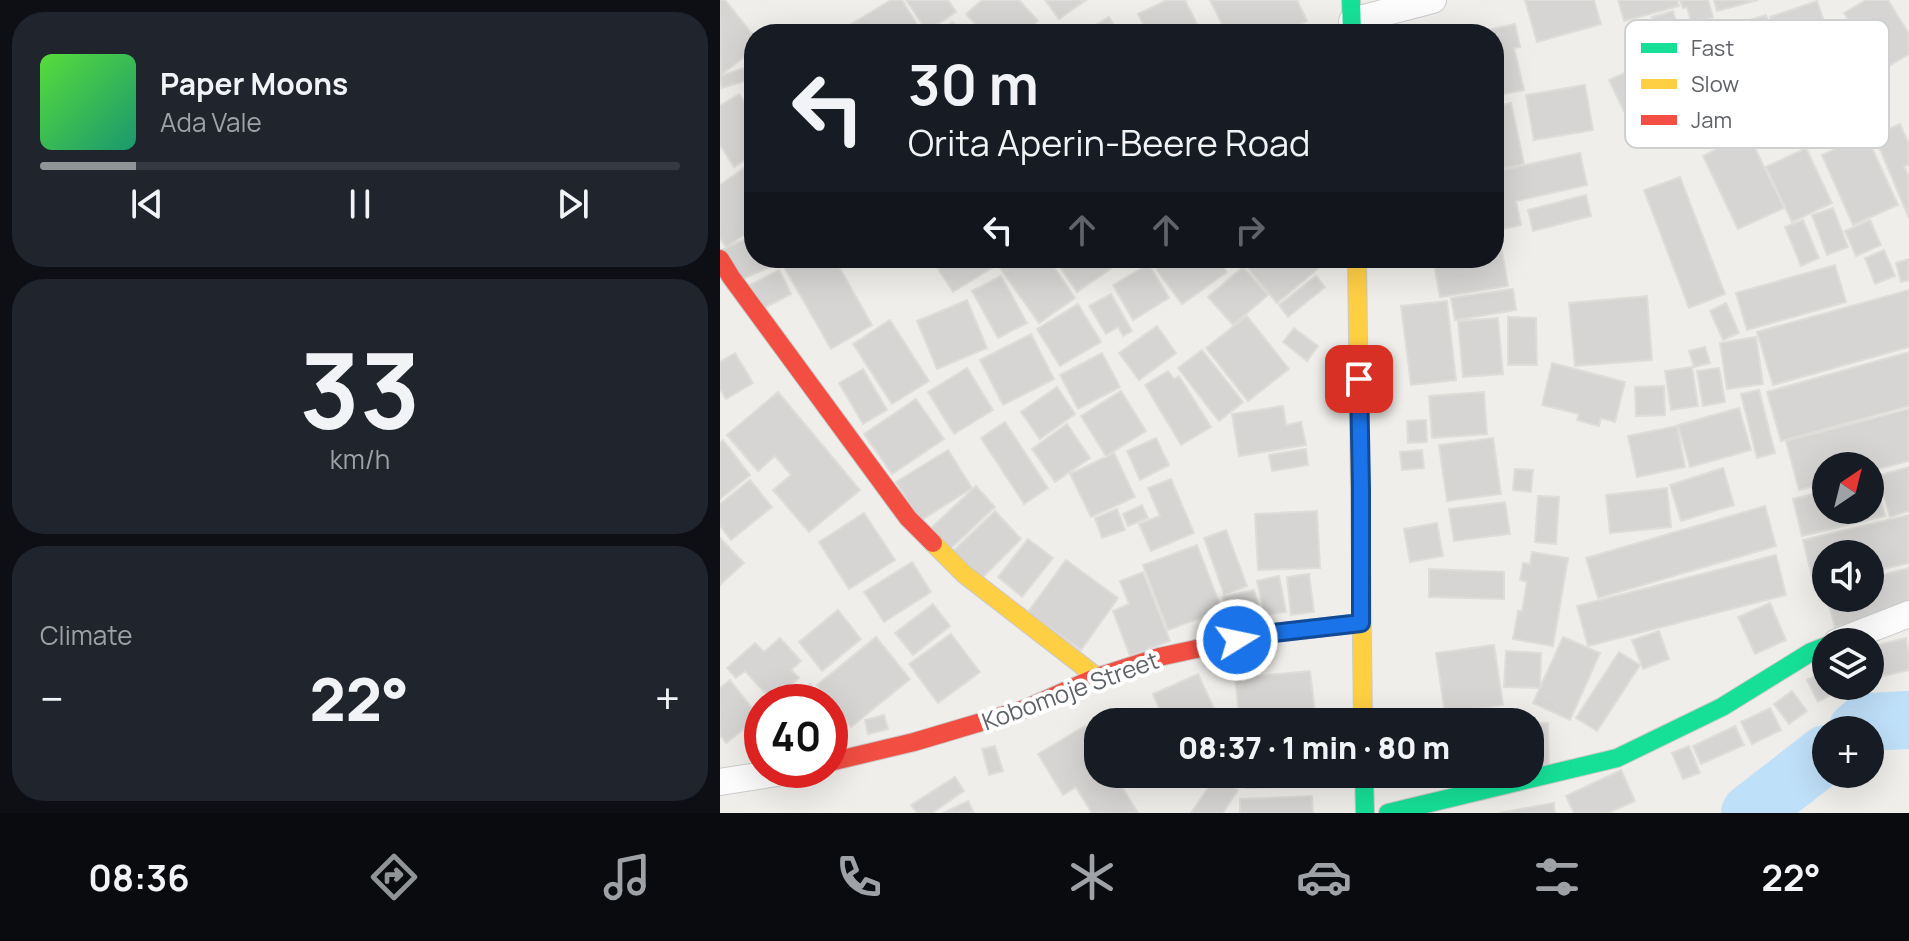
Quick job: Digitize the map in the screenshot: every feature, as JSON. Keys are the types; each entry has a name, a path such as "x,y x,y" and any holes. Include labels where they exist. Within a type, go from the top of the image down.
{"street":[{"path":"1352,18 1433,0"},
{"path":"720,259 908,518 964,574 1097,677"},
{"path":"1357,268 1363,708"},
{"path":"1873,628 1909,614"},
{"name":"Kobomoje Street","path":"848,758 1025,709 1097,677 1159,657 1264,634 1361,623"},
{"path":"1388,813 1617,758 1722,707 1812,652"},
{"path":"720,782 744,778"},
{"path":"1364,788 1365,813"}],"building":[{"path":"720,0 725,0 744,24 744,57 721,75"},
{"path":"891,0 902,0 917,24 851,24"},
{"path":"906,0 948,0 956,12 938,24 922,24"},
{"path":"982,0 1019,0 1038,21 1035,24 976,24 966,14"},
{"path":"1045,0 1086,0 1059,19"},
{"path":"1167,0 1185,0 1197,24 1143,24 1138,14"},
{"path":"1210,0 1297,0 1307,21 1301,24 1222,24"},
{"path":"1525,0 1594,0 1601,24 1537,42"},
{"path":"1618,0 1677,0 1679,6 1625,20"},
{"path":"1680,0 1708,0 1713,17 1691,20 1687,7 1683,8"},
{"path":"1714,0 1758,0 1717,11"},
{"path":"1866,0 1888,0 1909,34 1909,54 1889,66 1889,20 1848,20 1844,13"},
{"path":"1817,1 1824,20 1771,20 1770,17"},
{"path":"1673,11 1675,20 1653,20 1652,17"},
{"path":"1766,15 1768,20 1750,20"},
{"path":"1109,17 1113,24 1097,24"},
{"path":"1515,24 1520,47 1514,48 1524,90 1504,94 1504,26"},
{"path":"744,68 744,81 722,88 720,76"},
{"path":"1625,73 1625,113 1609,80"},
{"path":"1585,85 1593,130 1534,140 1526,95"},
{"path":"739,94 744,101 744,160 734,167 720,145 720,106"},
{"path":"1511,103 1524,164 1504,168 1504,104"},
{"path":"1900,124 1909,144 1909,165 1904,166 1909,177 1909,218 1879,148 1889,148 1889,129"},
{"path":"1719,148 1755,148 1784,208 1738,229 1703,156"},
{"path":"1806,148 1832,203 1792,222 1766,167"},
{"path":"1837,148 1872,148 1898,205 1853,225 1822,155"},
{"path":"1580,153 1587,185 1516,201 1521,225 1504,229 1504,170"},
{"path":"744,168 744,235 726,247 720,238 720,185"},
{"path":"1680,177 1725,294 1689,308 1644,190"},
{"path":"1586,195 1591,216 1533,231 1528,210"},
{"path":"1833,208 1848,247 1827,255 1812,215"},
{"path":"1803,220 1819,258 1801,266 1785,227"},
{"path":"1870,220 1881,245 1856,256 1845,231"},
{"path":"744,240 744,268 768,268 736,282 722,250"},
{"path":"1884,250 1895,276 1875,284 1865,258"},
{"path":"1909,259 1909,280 1901,282 1896,263"},
{"path":"1504,262 1508,286 1440,297 1435,268 1504,268"},
{"path":"1835,265 1846,302 1747,330 1736,293"},
{"path":"785,268 840,268 872,325 831,349"},
{"path":"938,268 992,268 953,292"},
{"path":"1000,268 1055,268 1075,298 1039,323"},
{"path":"1061,268 1112,268 1077,292"},
{"path":"1142,268 1151,268 1169,298 1133,320 1113,285"},
{"path":"1155,268 1224,268 1227,272 1182,304"},
{"path":"1242,268 1268,295 1233,325 1208,297"},
{"path":"1248,268 1319,268 1277,303"},
{"path":"779,270 791,294 762,309 750,285"},
{"path":"1001,276 1027,323 998,338 972,291"},
{"path":"1316,276 1325,287 1288,317 1279,305"},
{"path":"1513,289 1516,310 1455,320 1451,298"},
{"path":"1909,290 1909,347 1773,385 1757,332"},
{"path":"1111,294 1132,331 1123,336 1118,327 1106,334 1089,306"},
{"path":"1647,296 1652,360 1575,366 1569,303"},
{"path":"967,300 987,348 937,369 917,321"},
{"path":"1447,301 1456,380 1411,385 1401,306"},
{"path":"1726,303 1739,333 1723,340 1710,311"},
{"path":"1078,304 1101,342 1060,366 1037,329"},
{"path":"1247,316 1289,369 1248,401 1206,348"},
{"path":"1508,317 1536,318 1537,365 1508,365"},
{"path":"1498,318 1503,374 1463,377 1458,321"},
{"path":"890,320 929,381 892,404 853,344"},
{"path":"1157,326 1176,353 1139,380 1119,353"},
{"path":"1294,328 1318,346 1307,361 1283,342"},
{"path":"1031,334 1054,379 1003,405 980,360"},
{"path":"1756,337 1763,384 1727,389 1720,343"},
{"path":"1705,347 1710,363 1694,367 1689,351"},
{"path":"1202,350 1243,402 1219,421 1178,368"},
{"path":"1909,352 1909,406 1781,441 1767,392"},
{"path":"735,353 753,383 726,399 720,389 720,362"},
{"path":"1102,353 1120,387 1078,409 1060,375"},
{"path":"1552,363 1625,382 1615,422 1601,418 1599,426 1577,420 1579,414 1542,405"},
{"path":"1692,367 1698,406 1671,410 1665,371"},
{"path":"967,368 993,410 954,434 928,392"},
{"path":"1719,368 1725,402 1703,406 1697,371"},
{"path":"863,369 887,410 863,424 839,383"},
{"path":"1168,371 1174,379 1179,376 1211,427 1181,445 1145,385"},
{"path":"1664,386 1665,415 1636,416 1635,387"},
{"path":"1057,387 1075,414 1040,439 1021,412"},
{"path":"1759,390 1775,453 1757,458 1741,394"},
{"path":"1121,391 1146,431 1106,456 1081,416"},
{"path":"778,392 860,490 809,532 773,490 791,475 775,456 758,471 727,435"},
{"path":"1484,392 1487,434 1432,438 1429,396"},
{"path":"916,399 944,439 892,474 864,434"},
{"path":"1283,406 1286,425 1301,422 1306,445 1239,456 1232,414"},
{"path":"1739,408 1751,450 1690,467 1678,425"},
{"path":"1909,409 1909,461 1884,467 1884,452 1812,452 1812,487 1799,490 1786,441"},
{"path":"1426,420 1427,442 1408,443 1407,421"},
{"path":"1005,422 1048,488 1024,504 981,438"},
{"path":"1067,424 1090,458 1055,482 1032,449"},
{"path":"1677,426 1685,467 1637,477 1628,436"},
{"path":"1156,438 1169,465 1140,480 1127,451"},
{"path":"1493,438 1501,494 1447,501 1439,445"},
{"path":"723,440 750,475 720,499 720,443"},
{"path":"1306,449 1308,465 1272,471 1269,455"},
{"path":"948,450 972,488 920,521 896,482"},
{"path":"1422,450 1424,468 1402,470 1400,452"},
{"path":"1114,453 1135,497 1091,517 1070,474"},
{"path":"1909,467 1909,511 1890,517 1884,496 1884,474"},
{"path":"1723,468 1734,505 1681,521 1670,485"},
{"path":"1515,469 1533,470 1531,492 1513,490"},
{"path":"1171,479 1194,533 1151,551 1139,524 1160,516 1148,488"},
{"path":"750,480 772,507 731,540 720,526 720,504"},
{"path":"976,486 995,507 950,549 931,528"},
{"path":"1667,488 1671,527 1610,533 1606,495"},
{"path":"1812,494 1812,524 1852,524 1802,536 1793,499"},
{"path":"1538,496 1559,497 1556,544 1535,542"},
{"path":"1505,502 1510,534 1454,541 1449,509"},
{"path":"1142,505 1148,518 1128,526 1123,514"},
{"path":"1765,506 1776,546 1598,598 1586,558"},
{"path":"1117,509 1125,530 1102,538 1095,518"},
{"path":"995,511 1021,539 980,580 952,552"},
{"path":"1317,511 1320,568 1258,570 1255,514"},
{"path":"864,513 895,560 849,589 819,542"},
{"path":"1909,515 1909,563 1884,569 1884,540 1812,540 1812,577 1803,540 1871,524 1884,524 1884,521"},
{"path":"1437,523 1443,556 1410,562 1404,529"},
{"path":"1226,530 1247,586 1224,594 1204,538"},
{"path":"720,538 744,563 720,585"},
{"path":"1028,539 1053,558 1022,597 998,577"},
{"path":"1197,545 1222,610 1168,630 1143,565"},
{"path":"1532,552 1568,558 1553,646 1513,639 1527,582 1520,580 1523,563 1530,564"},
{"path":"1776,555 1786,595 1588,646 1577,606"},
{"path":"1066,560 1118,598 1081,650 1028,612"},
{"path":"912,562 931,592 884,622 864,592"},
{"path":"1909,568 1909,607 1835,627 1831,612 1884,612 1884,574"},
{"path":"1429,569 1504,572 1504,599 1429,597"},
{"path":"1143,572 1170,641 1130,656 1113,611 1129,604 1120,581"},
{"path":"1309,574 1314,612 1291,615 1287,577"},
{"path":"1279,576 1286,612 1265,615 1257,581"},
{"path":"1254,590 1263,623 1232,631 1223,597"},
{"path":"1770,603 1786,640 1755,654 1738,617"},
{"path":"933,604 950,626 913,655 895,633"},
{"path":"838,610 861,639 822,671 799,642"},
{"path":"1659,631 1669,659 1643,669 1632,640"},
{"path":"951,634 980,672 938,703 909,664"},
{"path":"876,637 910,679 851,727 848,723 848,684 818,684"},
{"path":"1563,637 1600,653 1570,720 1533,703"},
{"path":"780,638 801,661 791,670 799,678 792,684 757,684 745,671 736,678 727,668 755,643 764,652"},
{"path":"1906,638 1909,670 1884,676 1884,644"},
{"path":"1494,645 1503,705 1444,708 1436,653"},
{"path":"1506,651 1541,653 1540,688 1504,687"},
{"path":"1619,652 1640,665 1597,731 1576,718"},
{"path":"1310,671 1314,708 1238,708 1235,678"},
{"path":"1198,674 1214,708 1159,708 1153,694"},
{"path":"730,680 744,698 744,729 726,743 720,735 720,688"},
{"path":"1792,691 1807,711 1789,724 1774,704"},
{"path":"1770,708 1781,730 1752,744 1741,722"},
{"path":"884,715 888,729 868,734 865,720"},
{"path":"1544,723 1548,723 1549,771 1544,771"},
{"path":"1735,726 1744,745 1701,764 1693,746"},
{"path":"1084,727 1084,788 1123,788 1138,813 1092,813 1076,787 1063,795 1038,754"},
{"path":"995,746 1003,771 989,775 982,749"},
{"path":"1689,746 1700,773 1683,779 1672,753"},
{"path":"1621,770 1635,801 1608,813 1574,813 1566,796"},
{"path":"955,777 964,791 932,813 917,813 911,805"},
{"path":"1208,788 1238,790 1223,813 1191,813"},
{"path":"1312,796 1313,813 1240,813 1240,799"},
{"path":"968,801 974,813 943,813"},
{"path":"1554,803 1555,813 1499,813"}],"waterway":[{"path":"1884,721 1909,720"},
{"path":"1750,813 1812,765"}],"traffic: fast":[{"path":"1351,0 1352,24"},
{"path":"1388,813 1617,758 1722,707 1812,652"},
{"path":"1364,788 1365,813"}],"traffic: slow":[{"path":"1357,268 1363,708"},
{"path":"933,543 964,574 1097,677"},
{"path":"1233,641 1264,634 1361,623"}],"traffic: jam":[{"path":"720,259 908,518 933,543"},
{"path":"848,758 1025,709 1097,677 1159,657 1233,641"}],"route":[{"path":"1237,640 1361,623 1359,379"}]}
